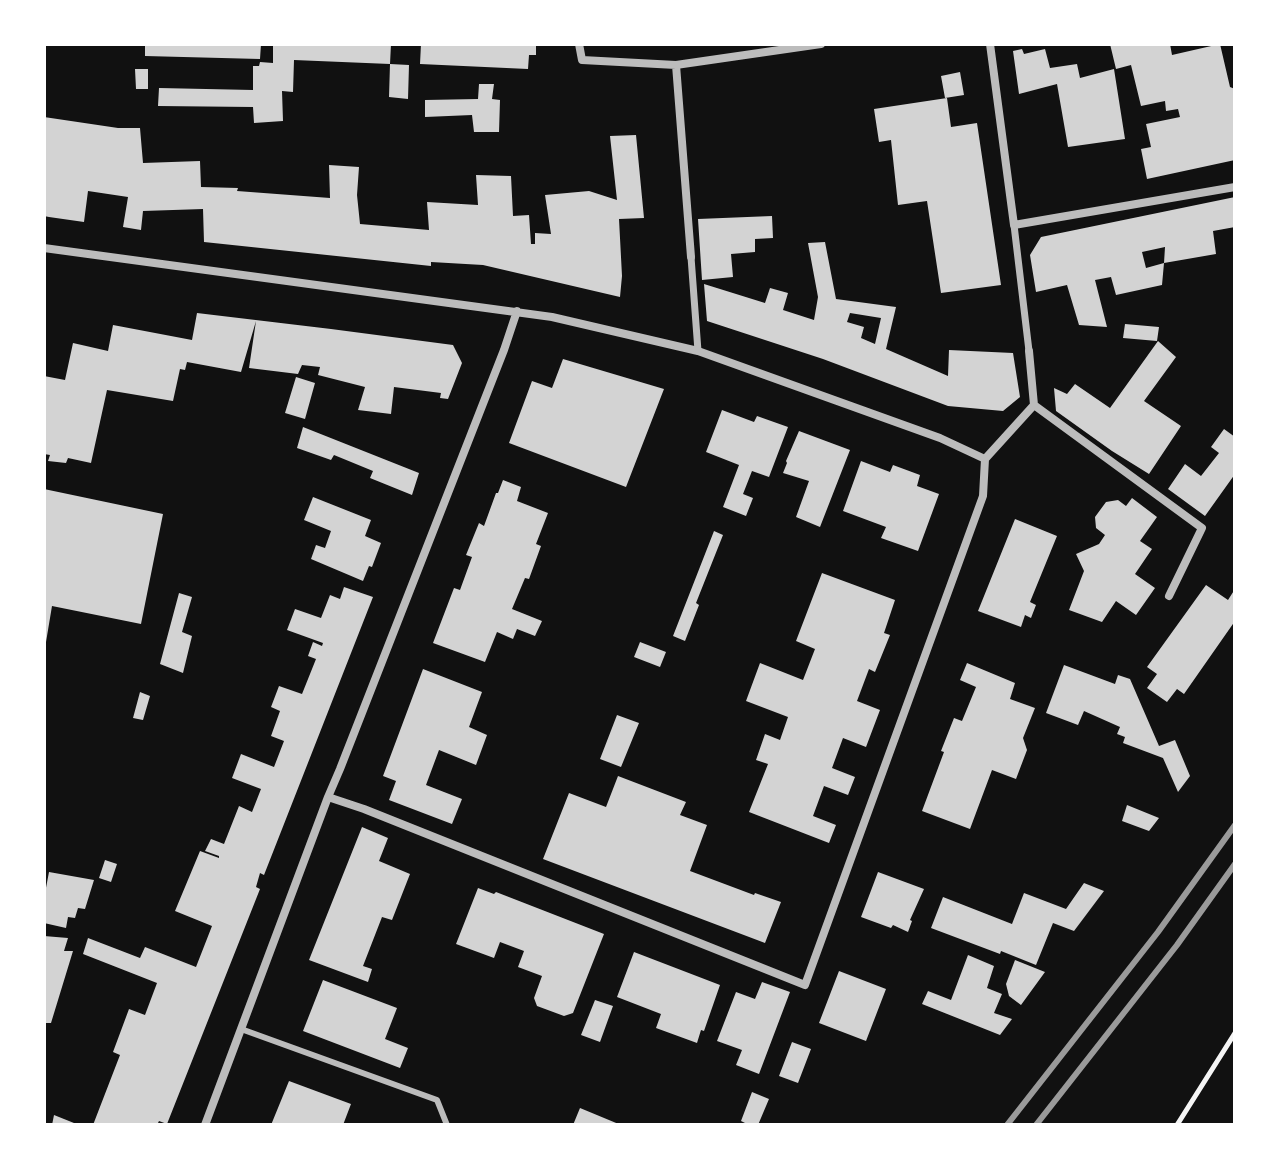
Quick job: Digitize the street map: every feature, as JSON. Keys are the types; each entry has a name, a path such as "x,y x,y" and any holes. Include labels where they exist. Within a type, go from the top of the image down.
{"street":[{"path":"579,44 582,60 676,65 821,44"},
{"path":"328,797 805,985 983,496 985,459 1034,405 990,44"},
{"path":"676,65 698,351"},
{"path":"1014,225 1235,187"},
{"path":"44,248 552,317 698,351 940,438 985,459"},
{"path":"205,1125 328,797 517,311"},
{"path":"1034,405 1202,528 1169,596"}],"lane":[{"path":"241,1029 437,1100 447,1125"}],"path":[{"path":"1177,1125 1235,1033"}],"building":[{"path":"145,44 261,44 260,59 145,56"},
{"path":"273,44 391,44 390,64 294,60 293,92 282,91 283,121 254,123 253,107 158,106 159,88 253,90 253,66 259,66 260,62 273,63"},
{"path":"421,44 536,44 536,55 529,55 528,69 420,64"},
{"path":"1110,44 1170,44 1172,55 1220,44 1230,87 1235,89 1235,160 1147,179 1141,149 1151,147 1146,124 1180,117 1178,109 1166,111 1165,101 1141,106 1131,65 1116,69"},
{"path":"1022,49 1024,54 1045,49 1050,68 1077,64 1080,78 1114,69 1125,139 1068,147 1057,84 1019,94 1013,51"},
{"path":"390,64 409,65 408,99 389,97"},
{"path":"135,69 148,69 148,89 136,89"},
{"path":"960,72 964,95 945,98 941,76"},
{"path":"479,84 494,84 492,99 500,100 499,132 474,132 472,115 425,117 425,100 478,99"},
{"path":"947,98 951,127 977,123 1001,285 941,293 927,201 898,205 891,140 879,142 874,109"},
{"path":"44,117 118,128 140,128 143,163 200,161 201,187 330,198 329,165 359,167 357,195 360,224 429,230 427,202 478,205 476,175 511,176 513,216 529,215 531,244 535,244 535,233 551,234 545,195 589,191 617,200 610,136 636,135 644,218 619,219 620,297 483,265 431,262 431,266 204,242 203,209 143,211 141,230 123,227 128,197 88,191 84,222 49,217 44,216"},
{"path":"1235,197 1235,227 1213,231 1216,254 1164,263 1162,285 1116,295 1111,277 1095,280 1107,327 1079,325 1067,285 1036,292 1030,255 1041,237","holes":["1165,247 1164,263 1146,268 1142,252"]},
{"path":"772,216 773,238 755,239 755,252 731,254 733,277 702,280 698,219"},
{"path":"825,242 836,299 896,307 886,349 948,376 949,350 1013,353 1020,397 1003,411 948,406 823,359 707,321 704,284 765,303 770,288 788,293 783,310 814,320 818,297 808,243","holes":["850,313 881,318 875,344 861,338 864,327 847,322"]},
{"path":"197,313 453,345 462,363 448,399 440,398 441,393 394,387 391,414 358,410 365,387 318,375 320,367 302,365 298,374 249,368 256,321 241,372 187,362 185,370 180,369 173,401 107,390 91,463 68,458 66,463 48,461 50,455 44,454 44,376 65,380 73,343 108,351 113,325 192,340"},
{"path":"1125,324 1159,327 1157,341 1123,338"},
{"path":"1158,341 1176,357 1144,401 1181,426 1149,474 1056,411 1054,388 1067,394 1075,384 1110,408"},
{"path":"563,359 664,389 626,487 509,443 532,381 552,388"},
{"path":"296,377 315,383 305,419 285,413"},
{"path":"722,410 754,422 757,416 788,427 769,477 752,471 743,494 753,498 746,516 723,507 739,465 706,452"},
{"path":"303,427 419,473 412,495 370,478 373,471 334,455 331,460 297,448"},
{"path":"1224,429 1235,437 1235,474 1205,516 1168,489 1185,464 1201,476 1219,453 1211,447"},
{"path":"799,431 850,450 820,527 796,517 809,481 783,473"},
{"path":"861,461 890,472 893,465 920,475 917,486 939,494 918,551 881,538 886,527 843,511"},
{"path":"503,480 521,487 517,501 548,513 536,544 541,546 529,579 525,578 512,609 542,621 535,636 517,629 513,639 497,632 485,662 433,643 454,588 460,590 472,557 466,555 479,523 484,526"},
{"path":"44,489 163,514 141,624 52,606 44,641"},
{"path":"313,497 371,520 365,536 381,543 363,581 311,559 316,545 325,548 331,531 304,520"},
{"path":"1132,498 1157,517 1140,541 1152,549 1135,574 1155,588 1136,615 1116,601 1102,622 1069,610 1084,571 1076,554 1099,544 1105,535 1096,528 1095,517 1106,502 1118,500 1126,506"},
{"path":"1015,519 1057,536 1030,602 1036,605 1031,618 1025,615 1021,627 978,611"},
{"path":"714,531 723,535 696,603 699,605 685,641 673,636"},
{"path":"822,573 895,600 884,633 890,635 875,672 869,669 857,701 880,710 866,747 843,738 832,768 855,777 848,795 824,786 813,816 836,825 829,843 749,812 768,764 756,760 765,734 780,740 788,717 746,701 760,663 803,680 815,649 796,641"},
{"path":"1206,585 1228,600 1235,589 1235,621 1184,694 1177,689 1167,702 1147,688 1157,674 1147,667"},
{"path":"344,587 373,597 264,875 260,873 256,887 260,889 167,1124 159,1121 157,1125 93,1125 120,1055 113,1052 129,1009 145,1015 157,983 83,954 88,938 140,958 145,947 196,967 212,926 175,911 200,851 219,858 205,851 211,839 224,844 239,806 252,812 261,789 232,778 241,754 274,767 284,741 271,736 280,711 271,707 279,686 302,694 316,659 308,656 313,642 322,646 323,643 287,630 295,609 321,618 330,595 340,599"},
{"path":"179,593 192,597 182,632 192,636 183,673 160,664"},
{"path":"640,642 666,652 660,667 634,657"},
{"path":"967,663 1015,683 1010,699 1035,708 1023,738 1027,750 1016,779 992,770 970,829 922,811 954,718 962,721 976,687 960,680"},
{"path":"1064,665 1115,684 1118,675 1130,679 1159,746 1175,740 1190,776 1178,792 1163,758 1123,743 1125,737 1117,734 1120,727 1084,711 1078,725 1046,713"},
{"path":"423,669 482,692 469,727 487,735 476,765 439,750 426,785 462,799 452,824 389,800 396,781 383,776"},
{"path":"140,692 150,696 143,720 133,718"},
{"path":"617,715 639,723 621,767 600,759"},
{"path":"618,776 686,802 680,815 707,825 690,871 781,902 765,943 543,859 569,793 606,807"},
{"path":"1127,805 1159,818 1149,831 1122,821"},
{"path":"362,827 388,838 379,861 410,874 392,920 382,917 363,966 372,969 368,982 309,960"},
{"path":"105,860 117,864 111,882 99,878"},
{"path":"49,872 94,880 85,909 78,908 75,918 68,917 66,928 44,923 44,893"},
{"path":"878,872 924,889 908,932 861,917"},
{"path":"1084,883 1104,891 1074,931 1053,923 1036,965 931,928 943,897 1012,924 1024,893 1066,909"},
{"path":"478,888 496,892 604,934 573,1013 564,1016 537,1006 534,998 542,976 518,967 524,951 500,942 494,958 456,944"},
{"path":"44,936 68,938 64,951 73,951 51,1023 44,1023"},
{"path":"634,952 720,985 697,1043 656,1028 661,1014 617,997"},
{"path":"968,955 994,966 987,988 1002,994 994,1013 1012,1019 1000,1035 922,1004 928,991 951,1000"},
{"path":"1015,960 1045,972 1021,1005 1009,996 1006,984"},
{"path":"839,971 886,989 866,1041 819,1023"},
{"path":"323,980 397,1008 385,1039 408,1048 400,1068 303,1031"},
{"path":"762,982 790,992 759,1074 736,1065 742,1050 717,1041 736,992 755,999"},
{"path":"595,1000 613,1006 600,1042 581,1035"},
{"path":"792,1042 811,1049 798,1083 779,1076"},
{"path":"289,1081 351,1104 343,1125 271,1125"},
{"path":"752,1092 769,1099 758,1125 741,1121"},
{"path":"580,1108 621,1125 573,1125"},
{"path":"54,1115 79,1125 52,1125"}],"railway":[{"path":"1007,1125 1158,932 1235,825"},
{"path":"1036,1125 1177,945 1235,864"}]}
